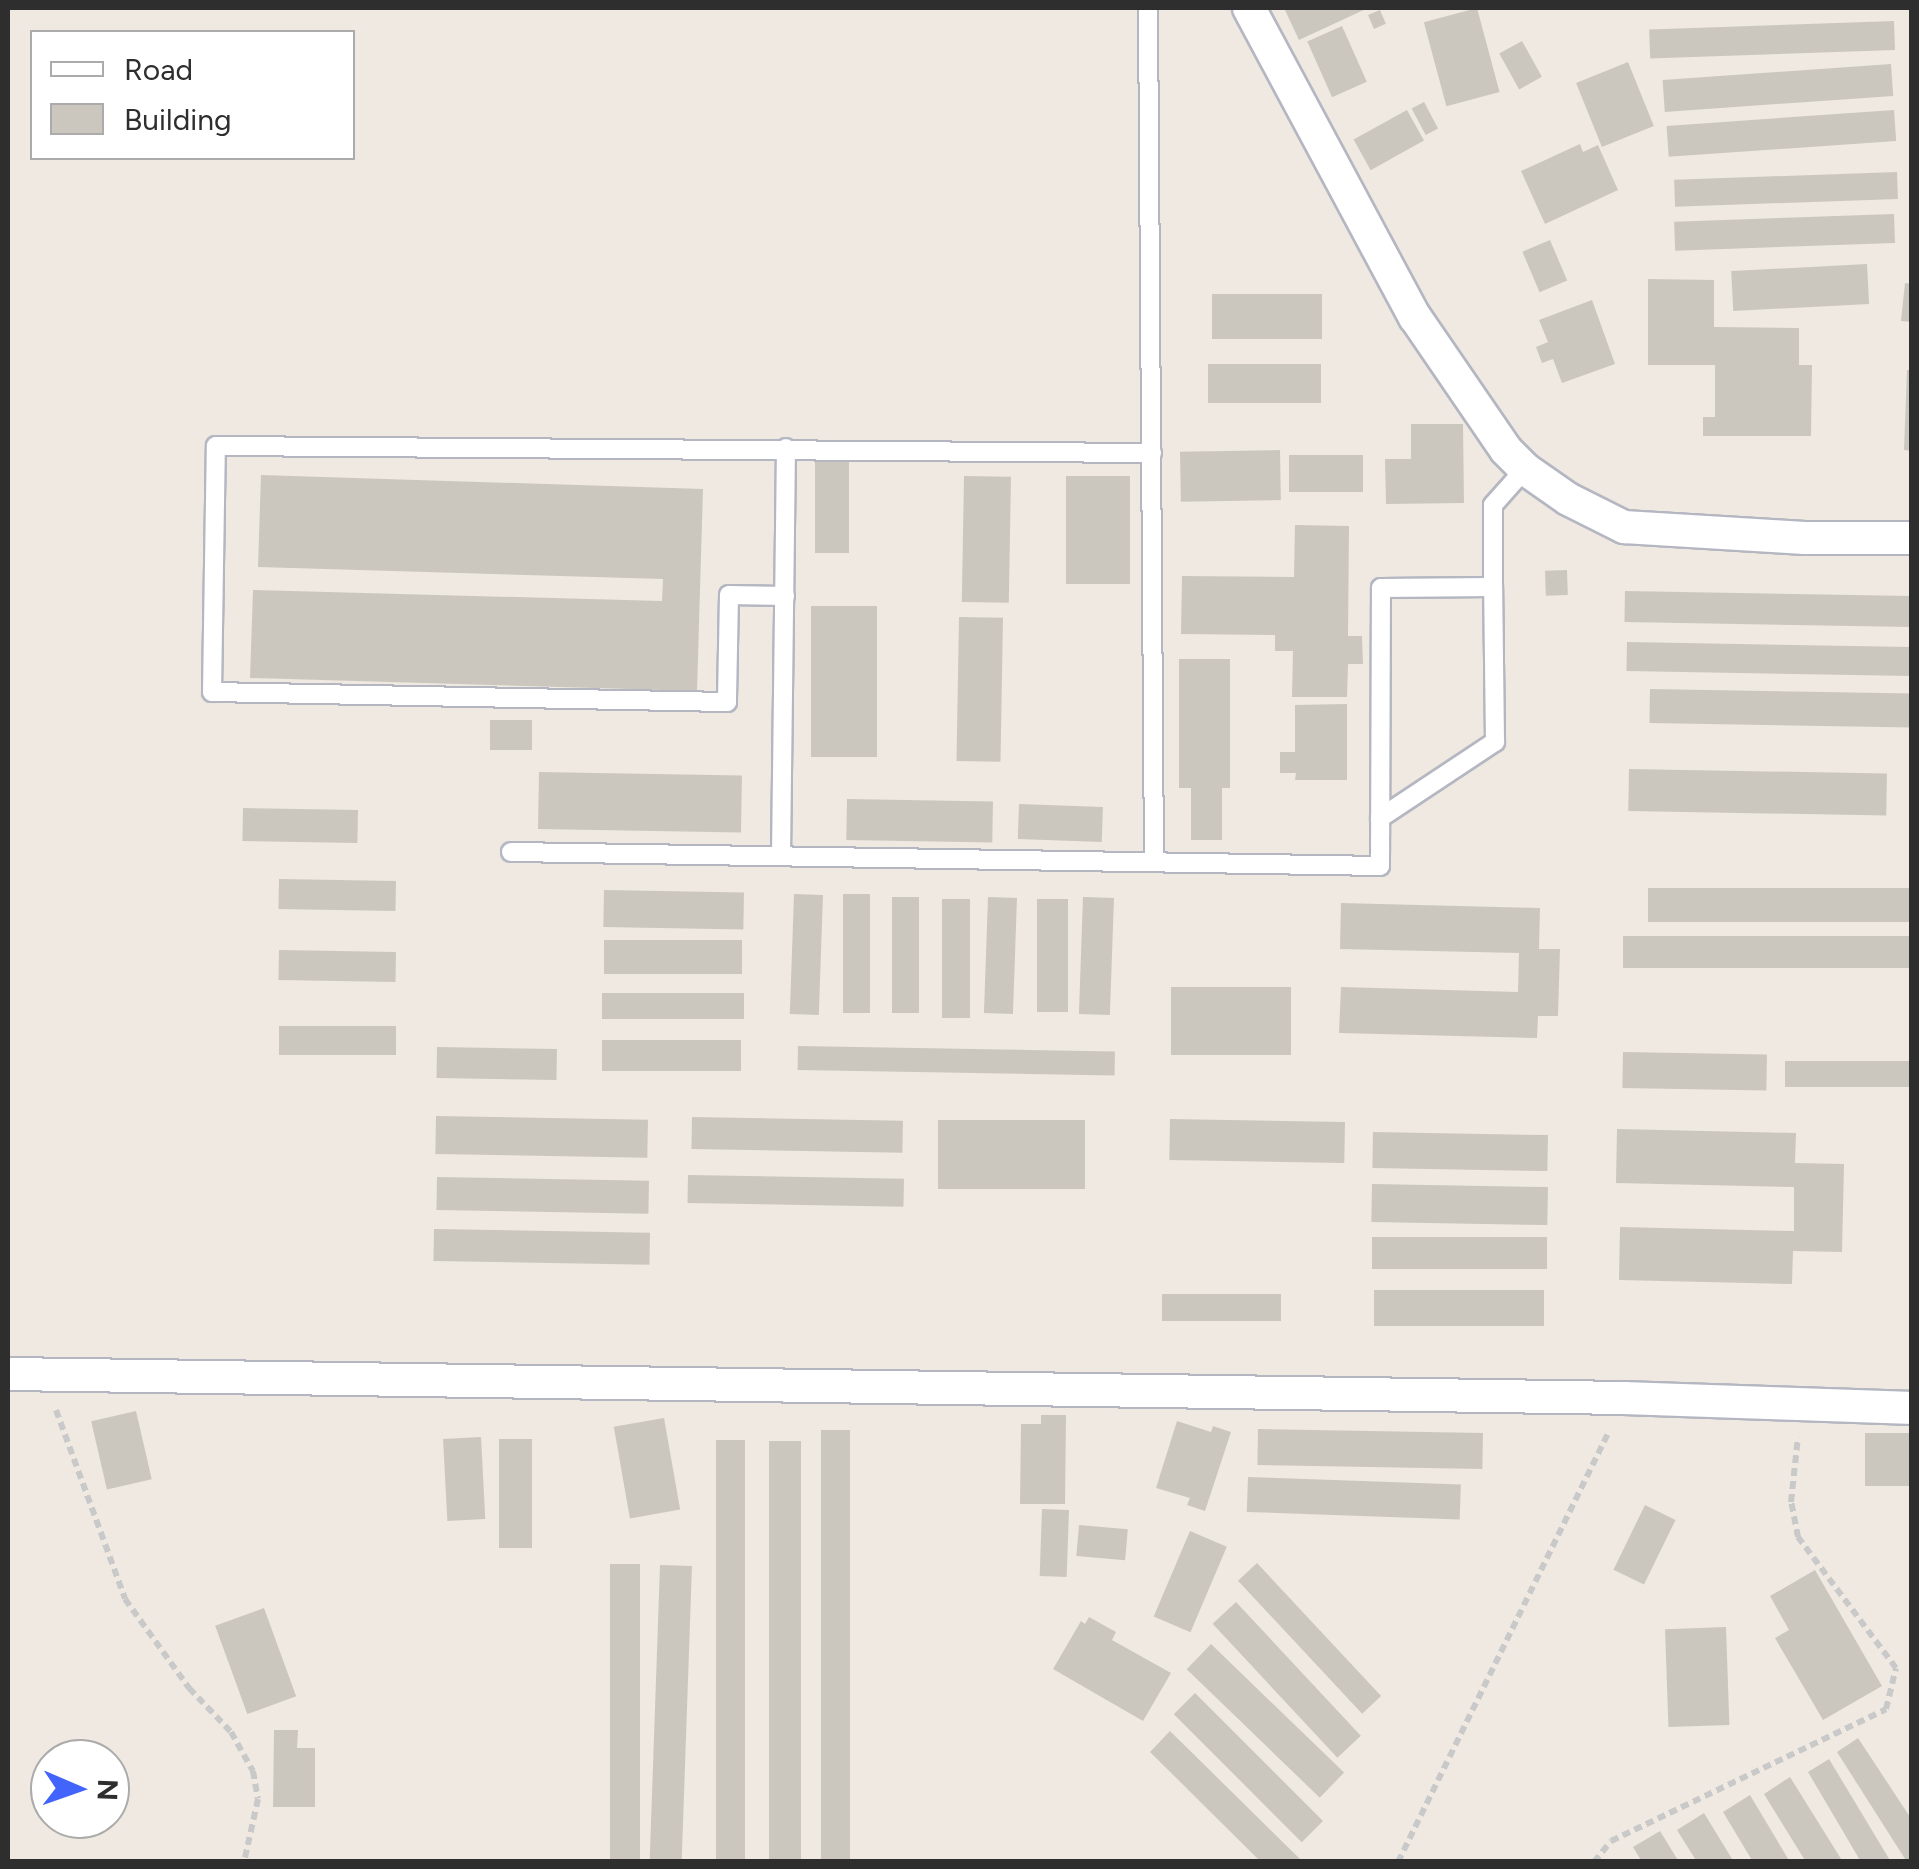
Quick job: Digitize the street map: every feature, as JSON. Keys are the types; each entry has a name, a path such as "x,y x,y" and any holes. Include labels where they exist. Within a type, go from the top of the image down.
{"street":[{"path":"1249,8 1416,316 1506,450 1525,470 1568,500 1624,527 1806,538 1912,538"},
{"path":"8,1374 1625,1398 1912,1408"}],"lane":[{"path":"1148,8 1154,861"},
{"path":"784,596 729,594 727,702 212,692 216,446 1152,453"},
{"path":"781,856 786,448"},
{"path":"1380,818 1495,742 1493,505 1525,470"},
{"path":"511,852 1380,866 1381,588 1493,586"}],"path":[{"path":"43,1374 125,1599 189,1688 231,1732 253,1771 258,1799 244,1862"},
{"path":"1398,1862 1625,1398"},
{"path":"1594,1862 1612,1841 1886,1710 1896,1668 1798,1537 1790,1502 1804,1407"}],"building":[{"path":"1284,8 1368,8 1299,40"},
{"path":"1477,8 1500,92 1446,106 1424,22"},
{"path":"1380,10 1386,24 1374,29 1368,15"},
{"path":"1894,21 1895,50 1650,59 1649,30"},
{"path":"1342,26 1367,82 1332,97 1307,41"},
{"path":"1522,41 1542,77 1519,89 1499,54"},
{"path":"1628,62 1654,126 1602,147 1576,83"},
{"path":"1891,64 1893,96 1665,112 1663,80"},
{"path":"1424,102 1438,128 1426,135 1412,109"},
{"path":"1407,110 1424,141 1371,170 1354,140"},
{"path":"1894,110 1896,141 1669,157 1667,126"},
{"path":"1580,144 1583,152 1598,145 1618,190 1545,224 1521,171"},
{"path":"1897,172 1898,199 1675,207 1674,180"},
{"path":"1894,214 1895,243 1675,251 1674,222"},
{"path":"1550,240 1567,281 1540,292 1522,252"},
{"path":"1867,264 1869,304 1733,311 1731,271"},
{"path":"1648,279 1714,280 1714,327 1799,328 1799,365 1812,365 1811,436 1703,436 1703,417 1715,417 1715,365 1648,365"},
{"path":"1905,283 1912,284 1912,322 1901,321"},
{"path":"1212,294 1322,294 1322,339 1212,339"},
{"path":"1592,300 1615,364 1562,383 1553,359 1542,363 1536,347 1548,342 1539,320"},
{"path":"1208,364 1321,364 1321,403 1208,403"},
{"path":"1907,370 1912,370 1912,451 1904,450"},
{"path":"1411,424 1463,424 1464,503 1386,504 1385,459 1411,459"},
{"path":"1280,450 1281,500 1181,502 1180,452"},
{"path":"1289,455 1363,455 1363,492 1289,492"},
{"path":"815,461 849,461 849,553 815,553"},
{"path":"261,475 703,489 697,691 250,678 253,590 662,601 663,579 258,567"},
{"path":"964,476 1011,477 1009,603 962,602"},
{"path":"1066,476 1130,476 1130,584 1066,584"},
{"path":"1295,525 1349,526 1348,636 1362,636 1363,664 1348,664 1347,697 1292,697 1293,651 1275,651 1275,635 1181,634 1182,576 1294,577"},
{"path":"1567,570 1568,595 1546,596 1545,571"},
{"path":"1625,591 1912,596 1911,627 1624,622"},
{"path":"811,606 877,606 877,757 811,757"},
{"path":"959,617 1003,618 1000,762 956,761"},
{"path":"1627,642 1912,647 1911,676 1626,671"},
{"path":"1179,659 1230,659 1230,788 1222,788 1222,840 1191,840 1191,788 1179,788"},
{"path":"1650,689 1912,694 1911,728 1649,723"},
{"path":"1347,704 1347,780 1295,780 1296,773 1280,773 1280,752 1295,752 1295,705"},
{"path":"490,720 532,720 532,750 490,750"},
{"path":"1629,769 1887,774 1886,815 1628,811"},
{"path":"539,772 742,776 741,833 538,829"},
{"path":"847,799 993,802 992,843 846,840"},
{"path":"1019,804 1103,807 1102,842 1018,839"},
{"path":"243,808 358,810 357,843 242,841"},
{"path":"279,879 396,881 395,911 278,909"},
{"path":"1648,888 1912,888 1912,922 1648,922"},
{"path":"604,890 744,892 743,929 603,927"},
{"path":"794,894 823,895 819,1015 790,1014"},
{"path":"843,894 870,894 870,1013 843,1013"},
{"path":"892,897 919,897 919,1013 892,1013"},
{"path":"988,897 1017,898 1013,1014 984,1013"},
{"path":"1083,897 1114,898 1110,1015 1079,1014"},
{"path":"942,899 970,899 970,1018 942,1018"},
{"path":"1037,899 1068,899 1068,1012 1037,1012"},
{"path":"1341,903 1540,908 1539,949 1560,949 1558,1016 1538,1016 1537,1038 1339,1033 1341,987 1518,992 1519,953 1340,949"},
{"path":"1623,936 1912,936 1912,968 1623,968"},
{"path":"604,940 742,940 742,974 604,974"},
{"path":"279,950 396,952 395,982 278,980"},
{"path":"1171,987 1291,987 1291,1055 1171,1055"},
{"path":"602,993 744,993 744,1019 602,1019"},
{"path":"279,1026 396,1026 396,1055 279,1055"},
{"path":"602,1040 741,1040 741,1071 602,1071"},
{"path":"798,1046 1115,1052 1115,1076 798,1070"},
{"path":"437,1047 557,1049 556,1080 436,1078"},
{"path":"1623,1052 1767,1055 1766,1091 1622,1088"},
{"path":"1785,1061 1912,1061 1912,1087 1785,1087"},
{"path":"436,1116 648,1120 647,1158 435,1154"},
{"path":"692,1117 903,1121 902,1153 691,1149"},
{"path":"1170,1119 1345,1122 1344,1163 1169,1160"},
{"path":"938,1120 1085,1120 1085,1189 938,1189"},
{"path":"1617,1129 1796,1133 1795,1163 1844,1164 1842,1252 1793,1251 1792,1284 1619,1280 1620,1227 1794,1231 1794,1187 1616,1183"},
{"path":"1373,1132 1548,1135 1547,1171 1372,1168"},
{"path":"688,1175 904,1179 903,1207 688,1203"},
{"path":"437,1177 649,1181 648,1214 436,1210"},
{"path":"1372,1184 1548,1187 1547,1225 1371,1222"},
{"path":"434,1229 650,1233 649,1265 433,1261"},
{"path":"1372,1237 1547,1237 1547,1269 1372,1269"},
{"path":"1374,1290 1544,1290 1544,1326 1374,1326"},
{"path":"1162,1294 1281,1294 1281,1321 1162,1321"},
{"path":"136,1411 152,1479 107,1490 91,1421"},
{"path":"1041,1415 1066,1415 1065,1504 1020,1504 1021,1424 1041,1424"},
{"path":"664,1418 680,1510 630,1518 614,1427"},
{"path":"1177,1421 1211,1432 1213,1426 1231,1432 1205,1511 1187,1505 1190,1498 1156,1488"},
{"path":"1258,1429 1483,1433 1482,1469 1257,1465"},
{"path":"821,1430 850,1430 850,1862 821,1862"},
{"path":"1865,1433 1912,1433 1912,1486 1865,1486"},
{"path":"481,1437 485,1519 447,1521 443,1439"},
{"path":"499,1439 532,1439 532,1548 499,1548"},
{"path":"716,1440 745,1440 745,1862 716,1862"},
{"path":"769,1441 801,1441 801,1862 769,1862"},
{"path":"1248,1477 1461,1484 1460,1519 1247,1512"},
{"path":"1645,1505 1676,1520 1644,1585 1613,1570"},
{"path":"1042,1509 1069,1510 1067,1577 1040,1576"},
{"path":"1079,1525 1128,1529 1125,1560 1076,1556"},
{"path":"1190,1531 1227,1547 1190,1632 1154,1617"},
{"path":"1257,1563 1381,1696 1362,1714 1238,1581"},
{"path":"610,1564 640,1564 640,1862 610,1862"},
{"path":"660,1565 692,1566 682,1862 650,1862"},
{"path":"1815,1570 1882,1686 1823,1720 1775,1638 1789,1630 1770,1596"},
{"path":"1236,1602 1361,1736 1337,1758 1213,1624"},
{"path":"264,1608 296,1696 247,1714 215,1626"},
{"path":"1089,1617 1116,1632 1112,1640 1171,1673 1143,1721 1053,1669 1081,1621 1085,1624"},
{"path":"1726,1627 1729,1725 1668,1727 1665,1629"},
{"path":"1211,1644 1344,1773 1320,1798 1187,1669"},
{"path":"1195,1693 1323,1821 1302,1842 1174,1714"},
{"path":"274,1730 298,1730 297,1748 315,1748 315,1807 273,1807"},
{"path":"1170,1731 1303,1862 1261,1862 1150,1752"},
{"path":"1858,1738 1912,1820 1912,1862 1907,1862 1837,1752"},
{"path":"1829,1759 1891,1862 1861,1862 1808,1772"},
{"path":"1790,1777 1843,1862 1806,1862 1764,1794"},
{"path":"1750,1795 1790,1862 1753,1862 1723,1812"},
{"path":"1704,1813 1734,1862 1697,1862 1677,1830"},
{"path":"1660,1831 1679,1862 1642,1862 1633,1847"}]}
